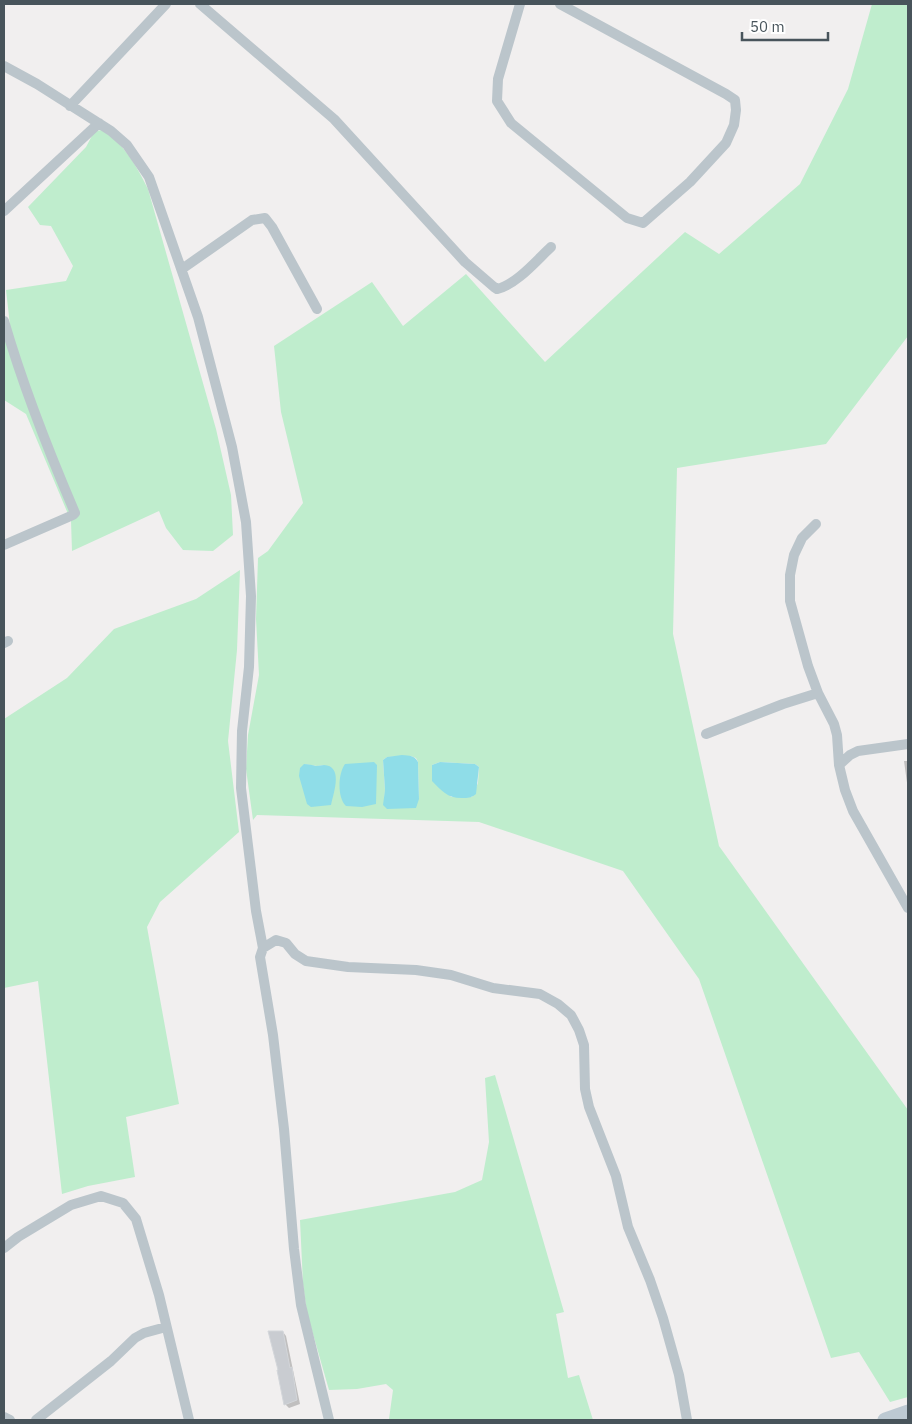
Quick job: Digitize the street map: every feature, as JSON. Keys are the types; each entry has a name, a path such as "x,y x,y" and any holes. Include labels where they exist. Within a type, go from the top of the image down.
{"street":[{"path":"70,106 166,4"},
{"path":"200,4 334,119 465,262 494,288 502,288 513,281 551,248"},
{"path":"520,4 498,79 497,101 511,122 627,218 643,223 690,182 726,143 734,125 735,100 560,4"},
{"path":"4,66 37,84 111,131 127,145 149,177 198,317 232,447 246,522 251,605 249,667 242,731 241,788 256,911 263,948 260,957 273,1035 301,1305 329,1420"},
{"path":"4,211 99,123"},
{"path":"182,269 252,220 264,218 272,227 317,308"},
{"path":"4,321 18,370 75,512 4,545"},
{"path":"816,524 802,538 794,554 790,575 790,601 818,693 835,730 839,766 853,811 908,908"},
{"path":"706,734 783,704 818,693"},
{"path":"839,766 850,755 858,751 908,744"},
{"path":"263,948 276,940 286,943 295,954 306,961 348,967 433,972 451,975 493,988 540,994 558,1004 570,1015 579,1030 584,1046 585,1089 589,1106 616,1176 628,1227 650,1280 663,1318 679,1375 686,1420"},
{"path":"4,1248 18,1237 70,1205 101,1196 123,1203 136,1219 159,1295 189,1420"},
{"path":"36,1420 111,1361 134,1338 166,1327"},
{"path":"885,1420 908,1412"},
{"path":"4,1417 10,1420"}],"green space":[{"path":"872,4 908,4 908,336 826,444 677,468 673,634 719,846 908,1110 908,1397 890,1402 859,1352 831,1358 699,979 623,871 479,822 257,815 253,820 246,769 248,735 259,675 256,619 258,558 268,551 303,503 281,412 274,346 372,282 403,326 466,274 545,362 685,232 719,254 800,184 848,89","holes":["411,756 416,758 418,762 419,799 384,805 383,760 387,757","440,762 475,764 479,767 478,783 472,797 451,797 432,765","304,764 324,765 331,805"]},
{"path":"101,130 123,148 148,189 216,429 231,495 233,535 213,551 183,550 166,528 159,511 72,551 71,521 26,414 4,400 4,336 10,325 6,290 66,281 73,266 51,226 40,225 28,207 86,147 94,132"},
{"path":"240,570 237,650 228,741 239,832 160,902 147,927 179,1104 126,1117 135,1177 88,1186 62,1194 38,981 4,988 4,719 67,678 114,629 196,599"},
{"path":"495,1075 564,1312 556,1314 568,1378 579,1375 593,1420 386,1420 389,1419 393,1390 386,1384 357,1389 329,1390 307,1313 303,1284 300,1220 455,1192 482,1180 489,1142 485,1078"}],"water":[{"path":"402,755 413,757 418,762 419,799 416,808 387,809 383,805 385,790 383,760 387,757"},
{"path":"374,762 377,765 376,804 362,807 346,806 340,791 341,774 345,764"},
{"path":"440,762 475,764 479,767 476,794 469,798 458,798 449,796 442,791 432,781 432,765"},
{"path":"304,764 324,765 334,770 336,781 331,805 311,807 307,804 299,776 300,768"}],"building":[{"path":"268,1331 283,1331 290,1368 292,1367 297,1400 284,1405 278,1370"}]}
